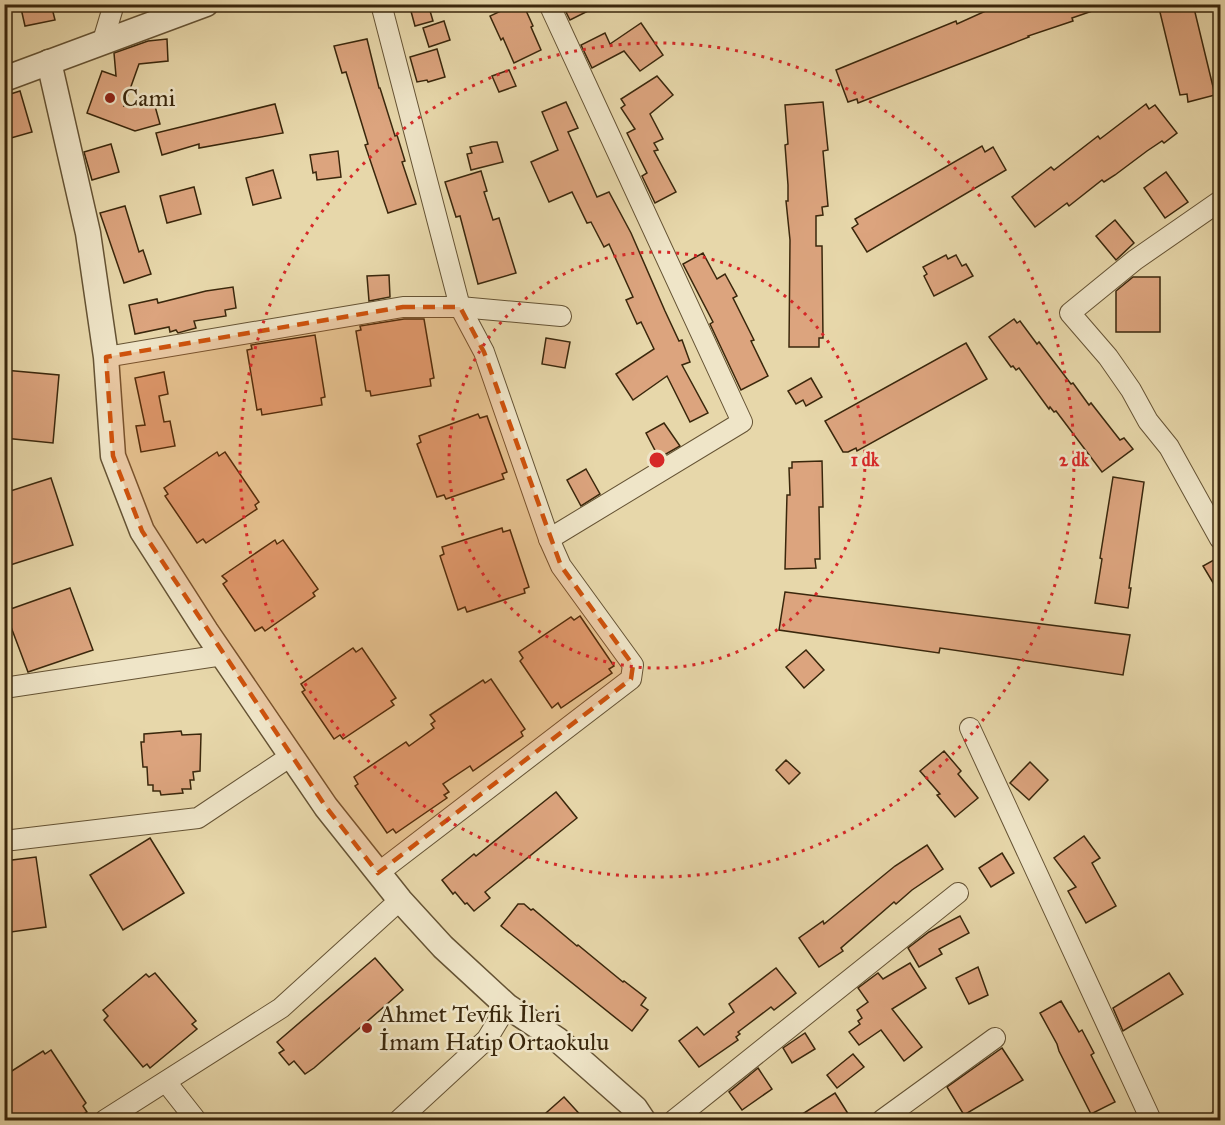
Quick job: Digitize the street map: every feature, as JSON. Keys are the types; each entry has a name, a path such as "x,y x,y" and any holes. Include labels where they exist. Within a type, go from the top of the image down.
{"street":[{"path":"102,44 114,4"},
{"path":"4,79 206,4"},
{"path":"378,873 631,679 633,665 561,566 549,539 484,352 460,307 381,4"},
{"path":"549,4 742,422 549,539"},
{"path":"49,62 88,233 106,357 113,456 142,531 326,807 400,900 443,947 507,1006 558,1040 635,1107 643,1120"},
{"path":"1221,201 1135,260 1070,314 1108,357 1131,390 1148,421 1169,447 1221,539"},
{"path":"106,357 403,307 460,307 561,316"},
{"path":"4,688 223,655"},
{"path":"970,728 1151,1120"},
{"path":"4,841 198,818 291,756"},
{"path":"674,1120 958,893"},
{"path":"105,1120 281,1008 400,900"},
{"path":"399,1120 487,1039 507,1006"},
{"path":"882,1120 994,1038"},
{"path":"166,1082 196,1120"}],"highlighted area":[{"path":"403,307 460,307 484,352 561,566 633,665 631,679 378,873 326,807 142,531 113,456 106,357"}],"building":[{"path":"20,4 51,4 55,20 25,26"},
{"path":"409,4 428,4 433,21 415,26"},
{"path":"516,4 523,4 541,50 514,63 490,16"},
{"path":"562,4 602,4 570,20"},
{"path":"1001,4 1104,4 1104,7 858,103 857,99 848,102 836,70 956,21 957,24"},
{"path":"1158,4 1193,4 1215,95 1188,102 1187,94 1180,95"},
{"path":"444,21 450,40 429,47 423,28"},
{"path":"641,23 663,55 640,71 624,51 592,68 581,45 605,33 610,44"},
{"path":"167,39 168,61 139,64 124,106 153,99 160,124 135,131 87,113 102,71 116,76 114,53 148,41"},
{"path":"367,39 379,88 395,136 397,135 405,161 402,162 416,204 388,213 365,145 368,144 346,72 342,73 334,46"},
{"path":"437,49 445,77 428,82 427,80 417,82 410,57"},
{"path":"509,70 516,86 499,92 492,76"},
{"path":"657,76 673,95 650,114 663,139 654,143 658,150 654,151 676,192 655,203 642,176 647,173 627,133 635,129 621,108 625,105 621,99"},
{"path":"20,91 32,132 4,140 4,96"},
{"path":"566,102 578,128 568,132 597,197 609,192 631,233 679,341 682,340 690,362 682,365 708,413 690,422 667,376 633,400 616,374 654,349 641,322 637,324 626,300 633,297 609,244 604,247 591,222 587,223 572,192 549,202 531,162 558,150 542,112"},
{"path":"823,102 828,150 823,151 828,206 822,207 823,215 816,216 816,246 822,246 823,338 819,338 819,347 789,347 790,240 786,201 788,201 788,185 785,145 788,144 785,105"},
{"path":"275,104 283,133 199,148 199,144 162,155 156,133"},
{"path":"1146,104 1149,109 1155,105 1177,133 1104,182 1102,180 1069,206 1067,203 1035,227 1012,197 1051,167 1054,170 1098,136 1100,139"},
{"path":"497,142 503,162 471,170 467,154 472,153 470,147"},
{"path":"111,144 119,172 92,180 84,152"},
{"path":"982,146 985,152 993,147 1006,170 867,252 852,228 858,224 855,219"},
{"path":"338,151 341,177 317,180 316,172 313,173 310,155"},
{"path":"273,170 281,198 253,205 246,178"},
{"path":"481,171 487,191 484,192 493,220 499,218 516,273 478,284 460,216 456,217 445,182"},
{"path":"1166,172 1188,202 1165,218 1144,188"},
{"path":"194,187 201,214 167,223 160,196"},
{"path":"125,206 139,252 143,250 151,274 124,283 100,213"},
{"path":"1115,220 1134,243 1116,260 1096,236"},
{"path":"703,253 717,279 725,274 737,296 733,298 754,340 751,341 768,376 741,390 710,324 713,322 683,264"},
{"path":"946,255 948,259 956,255 962,266 966,264 973,276 934,296 924,276 927,274 923,267"},
{"path":"389,275 390,297 369,301 367,276"},
{"path":"1133,277 1160,277 1160,332 1116,332 1116,291"},
{"path":"233,287 236,308 225,310 226,316 194,321 196,328 178,333 176,330 170,332 169,327 135,334 129,305 157,299 158,303"},
{"path":"404,319 424,319 434,378 430,379 431,386 371,396 370,391 366,391 356,331 361,330 360,326"},
{"path":"1014,319 1017,323 1020,321 1037,344 1039,342 1071,384 1073,383 1089,405 1091,403 1120,440 1124,438 1133,449 1102,472 1056,411 1054,412 1050,407 1049,409 1019,368 1016,370 1013,366 1011,367 989,337"},
{"path":"315,335 325,397 321,398 322,405 262,415 261,409 257,410 247,350 252,349 251,345"},
{"path":"546,338 570,342 565,368 542,364"},
{"path":"966,343 987,379 857,451 856,448 843,452 825,421"},
{"path":"4,370 59,375 53,443 4,438"},
{"path":"164,372 168,394 159,396 164,422 170,421 175,446 141,452 136,426 145,425 135,378"},
{"path":"811,378 822,397 806,406 803,400 796,404 788,391"},
{"path":"478,414 480,418 487,416 507,472 502,474 504,479 446,499 444,495 437,497 417,444 421,442 419,436"},
{"path":"664,423 680,446 659,458 646,433"},
{"path":"217,452 219,456 225,452 259,502 255,505 257,509 206,543 203,539 197,543 165,496 168,494 164,488"},
{"path":"822,461 823,507 819,507 820,559 815,559 816,568 785,569 787,495 790,495 789,468 792,468 792,462"},
{"path":"586,469 600,494 581,506 567,480"},
{"path":"1113,477 1144,482 1128,608 1095,603"},
{"path":"51,478 73,545 4,567 4,493"},
{"path":"502,528 503,532 510,530 529,587 524,589 525,593 467,612 465,607 458,610 440,556 444,554 442,547"},
{"path":"275,540 277,544 283,540 318,589 313,593 315,596 265,631 262,627 255,631 223,584 227,581 222,576"},
{"path":"1221,556 1221,596 1203,566"},
{"path":"70,588 93,650 28,672 5,611"},
{"path":"785,592 1130,635 1123,675 940,648 939,653 779,630"},
{"path":"580,616 614,666 609,669 612,673 561,708 558,703 552,708 520,661 523,658 519,652 571,617 574,620"},
{"path":"353,648 356,652 362,648 396,698 391,701 394,705 343,739 340,735 334,739 302,692 305,690 301,684"},
{"path":"806,650 824,670 804,688 786,667"},
{"path":"491,679 525,729 521,732 523,736 473,771 470,766 443,784 449,792 444,795 447,798 396,833 393,829 387,833 355,786 358,784 354,777 406,742 409,746 434,728 431,724 435,721 430,715 483,680 485,683"},
{"path":"181,731 182,735 201,734 200,771 193,772 194,780 190,780 191,789 182,789 183,793 161,795 160,791 153,791 153,785 148,785 147,767 143,767 141,742 144,742 144,734"},
{"path":"944,751 961,771 958,774 978,798 955,817 937,795 940,794 920,771"},
{"path":"786,760 800,773 789,784 776,770"},
{"path":"1030,762 1048,780 1029,800 1010,783"},
{"path":"556,792 577,818 485,892 490,898 474,911 455,892 453,894 442,880"},
{"path":"1084,836 1100,858 1092,863 1116,906 1086,923 1068,891 1076,887 1054,858"},
{"path":"150,838 184,893 123,930 90,875"},
{"path":"927,845 943,869 896,904 894,902 841,948 843,951 819,967 799,938 823,921 824,924 895,866"},
{"path":"1002,853 1014,873 991,887 979,868"},
{"path":"36,857 46,927 4,933 4,861"},
{"path":"518,904 524,904 531,910 533,909 577,946 646,998 641,1005 648,1010 632,1031 501,926"},
{"path":"960,916 969,933 939,949 942,954 919,967 908,948 929,932"},
{"path":"375,958 403,990 305,1074 294,1061 289,1065 279,1053 284,1050 277,1042"},
{"path":"910,963 926,988 892,1009 922,1047 904,1061 881,1030 859,1045 849,1032 860,1024 858,1021 862,1018 857,1010 868,1002 858,988 878,973 883,979"},
{"path":"978,967 988,995 969,1004 956,978"},
{"path":"776,968 796,993 774,1010 771,1007 738,1032 740,1034 736,1037 738,1040 699,1067 679,1041 697,1027 704,1035 734,1012 729,1004"},
{"path":"155,973 196,1021 192,1024 197,1029 150,1068 147,1064 143,1067 104,1020 108,1016 103,1010 146,974 149,977"},
{"path":"1169,973 1183,994 1123,1031 1113,1008"},
{"path":"1061,1001 1079,1032 1082,1030 1094,1053 1091,1055 1115,1102 1091,1114 1040,1013"},
{"path":"805,1033 815,1049 792,1063 783,1048"},
{"path":"1002,1048 1023,1080 964,1115 947,1087"},
{"path":"51,1050 86,1103 83,1106 87,1112 73,1120 15,1120 4,1105 4,1076 43,1051 45,1054"},
{"path":"853,1054 864,1067 837,1088 827,1075"},
{"path":"758,1068 772,1089 742,1110 729,1092"},
{"path":"835,1093 852,1120 793,1120"},
{"path":"564,1097 585,1120 538,1120"}],"place":[{"name":"Cami","path":"110,98"},
{"name":"Ahmet Tevfik İleri İmam Hatip Ortaokulu","path":"367,1028"}]}
